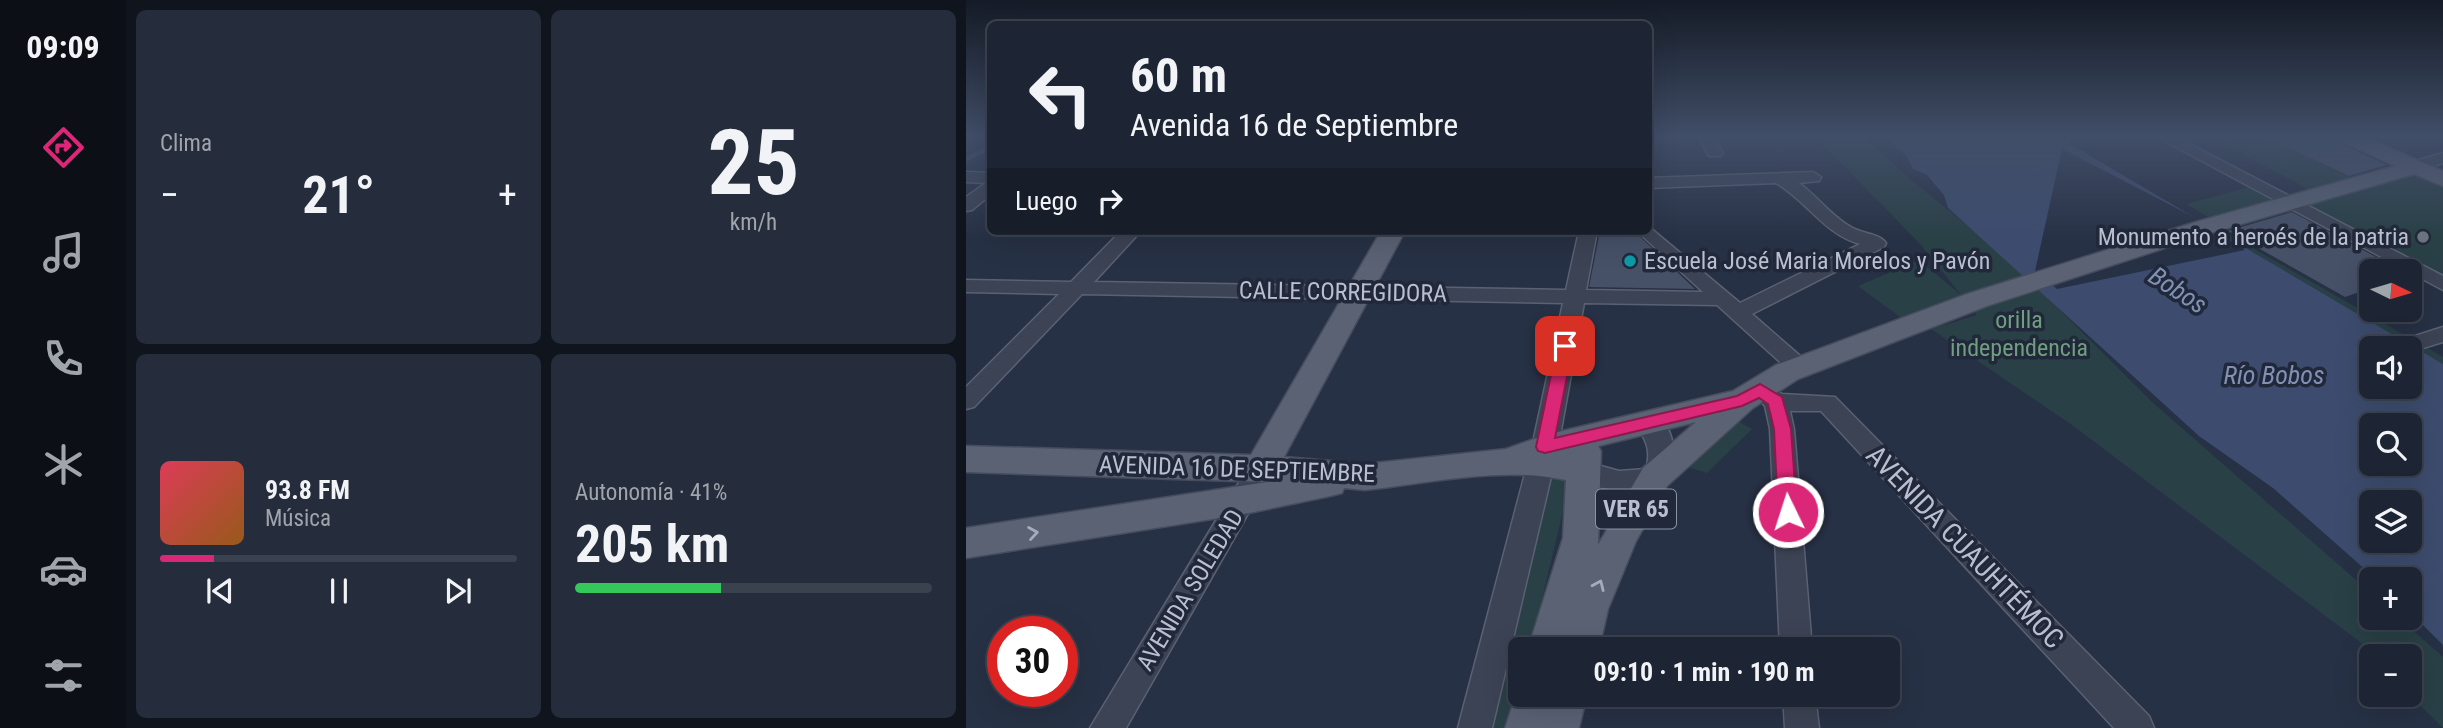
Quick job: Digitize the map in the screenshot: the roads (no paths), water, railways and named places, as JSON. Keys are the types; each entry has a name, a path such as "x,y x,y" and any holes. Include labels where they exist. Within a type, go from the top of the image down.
{"main road":[{"name":"VER 65","path":"1581,637 1588,609 1620,536 1655,477 1798,366 1977,300 2205,227 2398,172"},
{"path":"2427,172 2443,179"},
{"name":"AVENIDA SOLEDAD","path":"1261,468 1391,235"},
{"name":"AVENIDA 16 DE SEPTIEMBRE","path":"966,460 1261,468 1365,477 1507,462 1543,454 1597,435 1759,397"},
{"name":"VER 65","path":"1552,637 1581,538 1583,453 1597,435"},
{"name":"AVENIDA 16 DE SEPTIEMBRE","path":"1543,454 1583,471"},
{"path":"966,543 1244,500 1365,477"},
{"path":"1527,728 1533,707"},
{"path":"1558,728 1563,707"}],"street":[{"path":"2231,172 2443,284"},
{"path":"966,177 987,178"},
{"path":"1652,183 1813,177"},
{"path":"1737,313 1877,243 1845,232 1826,218 1792,184 1780,179"},
{"path":"966,206 987,189"},
{"path":"966,401 1128,235"},
{"path":"1475,728 1543,454 1587,235"},
{"path":"1650,235 1798,366"},
{"name":"CALLE CORREGIDORA","path":"966,286 1575,296 1665,307 1720,299"},
{"path":"1759,397 1782,429 1796,637"},
{"name":"AVENIDA CUAUHTÉMOC","path":"1759,397 1827,403 2137,728"},
{"path":"1583,471 1599,479 1617,482 1636,482 1655,477 1663,453 1661,442 1648,423"},
{"name":"AVENIDA SOLEDAD","path":"1107,728 1261,468"},
{"path":"1800,707 1802,728"}],"water":[{"name":"Río Bobos","path":"1920,172 2106,172 2238,244 2222,234 2359,315 2359,322 2372,322 2395,336 2359,336 2359,399 2422,399 2422,352 2443,364 2443,645 2422,624 2422,567 2362,567 2273,488 2199,436 1948,208 1944,195 1927,175"},
{"name":"Río Bobos","path":"2107,172 2117,172 2197,219"}],"place":[{"name":"Monumento a heroés de la patria","path":"2423,237"},
{"name":"Escuela José Maria Morelos y Pavón","path":"1630,261"}],"water label":[{"name":"Bobos","path":"2178,290"}],"park label":[{"name":"orilla independencia","path":"2019,334"}]}
